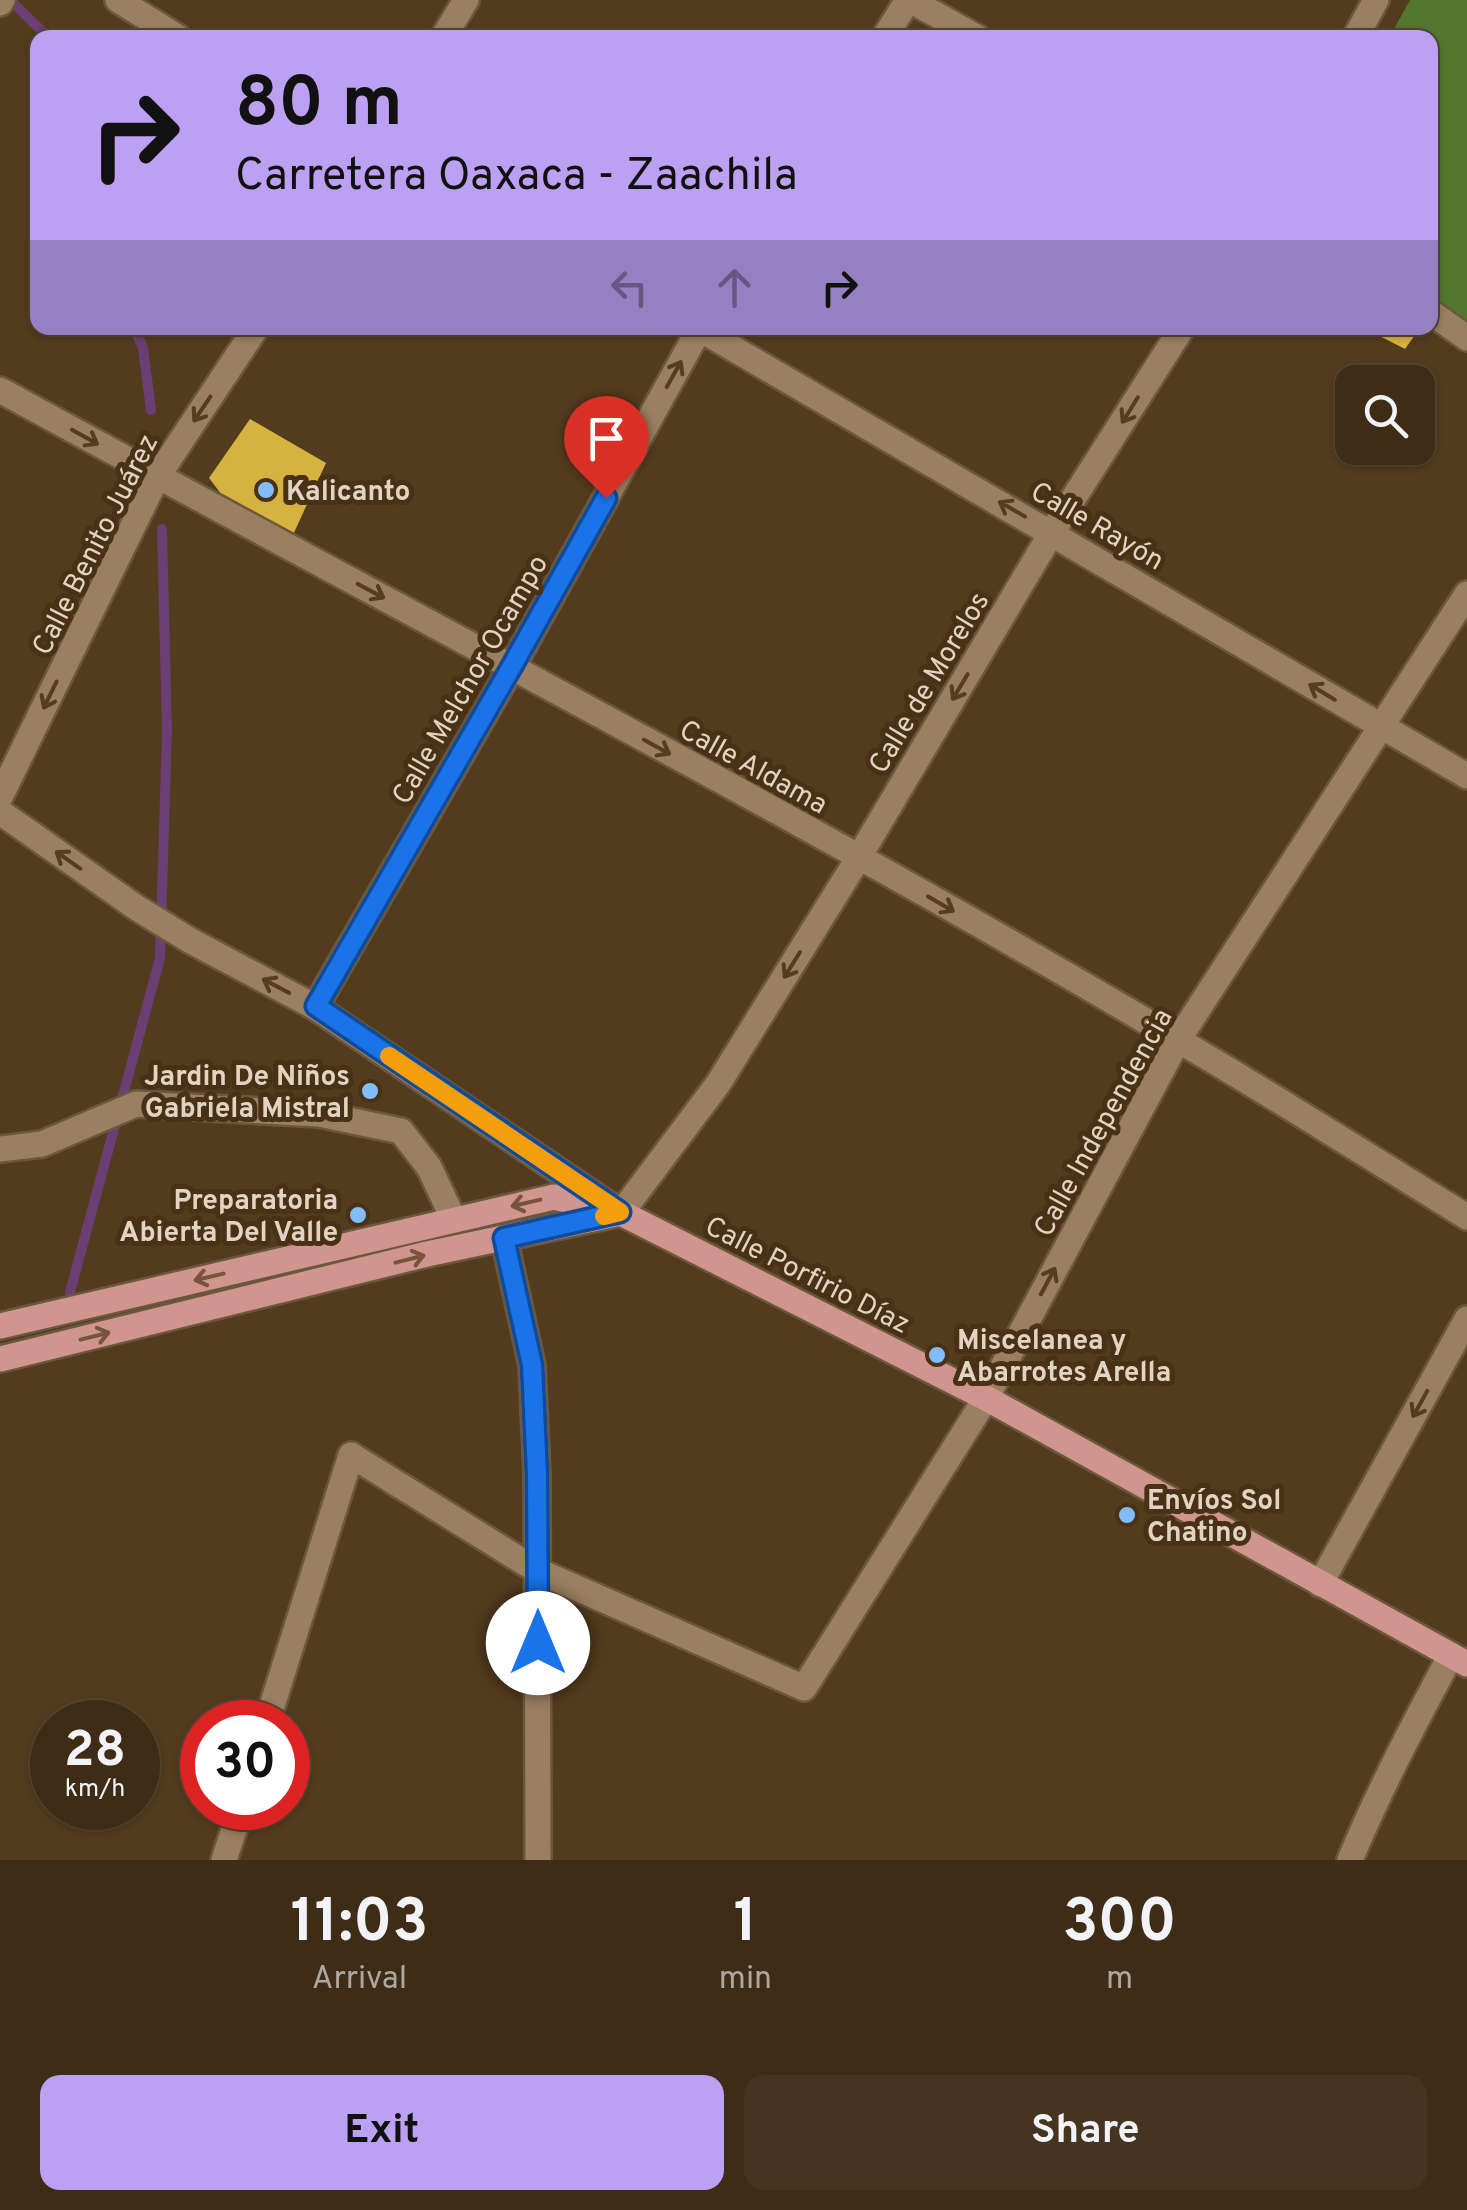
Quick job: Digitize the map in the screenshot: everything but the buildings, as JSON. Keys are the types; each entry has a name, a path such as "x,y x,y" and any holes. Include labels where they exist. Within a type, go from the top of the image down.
{"main road":[{"path":"0,1326 554,1196 620,1212"},
{"path":"0,1359 427,1254 620,1212"},
{"name":"Calle Porfirio Díaz","path":"620,1212 986,1398 1459,1659"}],"street":[{"path":"118,0 166,30"},
{"path":"447,30 466,0"},
{"path":"889,30 909,0 963,30"},
{"path":"1359,30 1376,0"},
{"path":"1438,318 1467,338"},
{"name":"Calle Benito Juárez","path":"0,797 157,476 251,335"},
{"name":"Calle Melchor Ocampo","path":"316,1006 512,666 695,335"},
{"name":"Calle Rayón","path":"711,335 1467,776"},
{"name":"Calle de Morelos","path":"620,1212 718,1084 859,858 1052,532 1178,335"},
{"name":"Calle Aldama","path":"0,390 859,858 1178,1040 1467,1217"},
{"name":"Calle Independencia","path":"538,1570 804,1688 986,1398 1178,1040 1467,594"},
{"name":"Calle Porfirio Díaz","path":"0,812 136,908 316,1006 620,1212"},
{"path":"0,1149 42,1144 136,1104 319,1114 400,1130 429,1167 454,1220"},
{"path":"504,1238 532,1365 537,1474 538,1860"},
{"path":"1320,1584 1467,1319"},
{"path":"274,1700 351,1455 538,1570"},
{"path":"1350,1860 1415,1722 1459,1659"},
{"path":"224,1860 234,1830"}],"green space":[{"path":"1410,0 1467,0 1467,322 1438,304 1438,30 1393,30"}],"waterway":[{"path":"10,0 41,30"},
{"path":"137,335 143,348 151,410"},
{"path":"70,1292 160,958 167,731 162,529"}],"slow traffic":[{"path":"389,1056 620,1212 604,1216"}],"place":[{"name":"Kalicanto","path":"266,490"},
{"name":"Jardin De Niños Gabriela Mistral","path":"370,1091"},
{"name":"Preparatoria Abierta Del Valle","path":"358,1215"},
{"name":"Miscelanea y Abarrotes Arella","path":"937,1355"},
{"name":"Envíos Sol Chatino","path":"1127,1515"}],"route":[{"path":"538,1643 532,1365 504,1238 620,1212 316,1006 606,498"}]}
